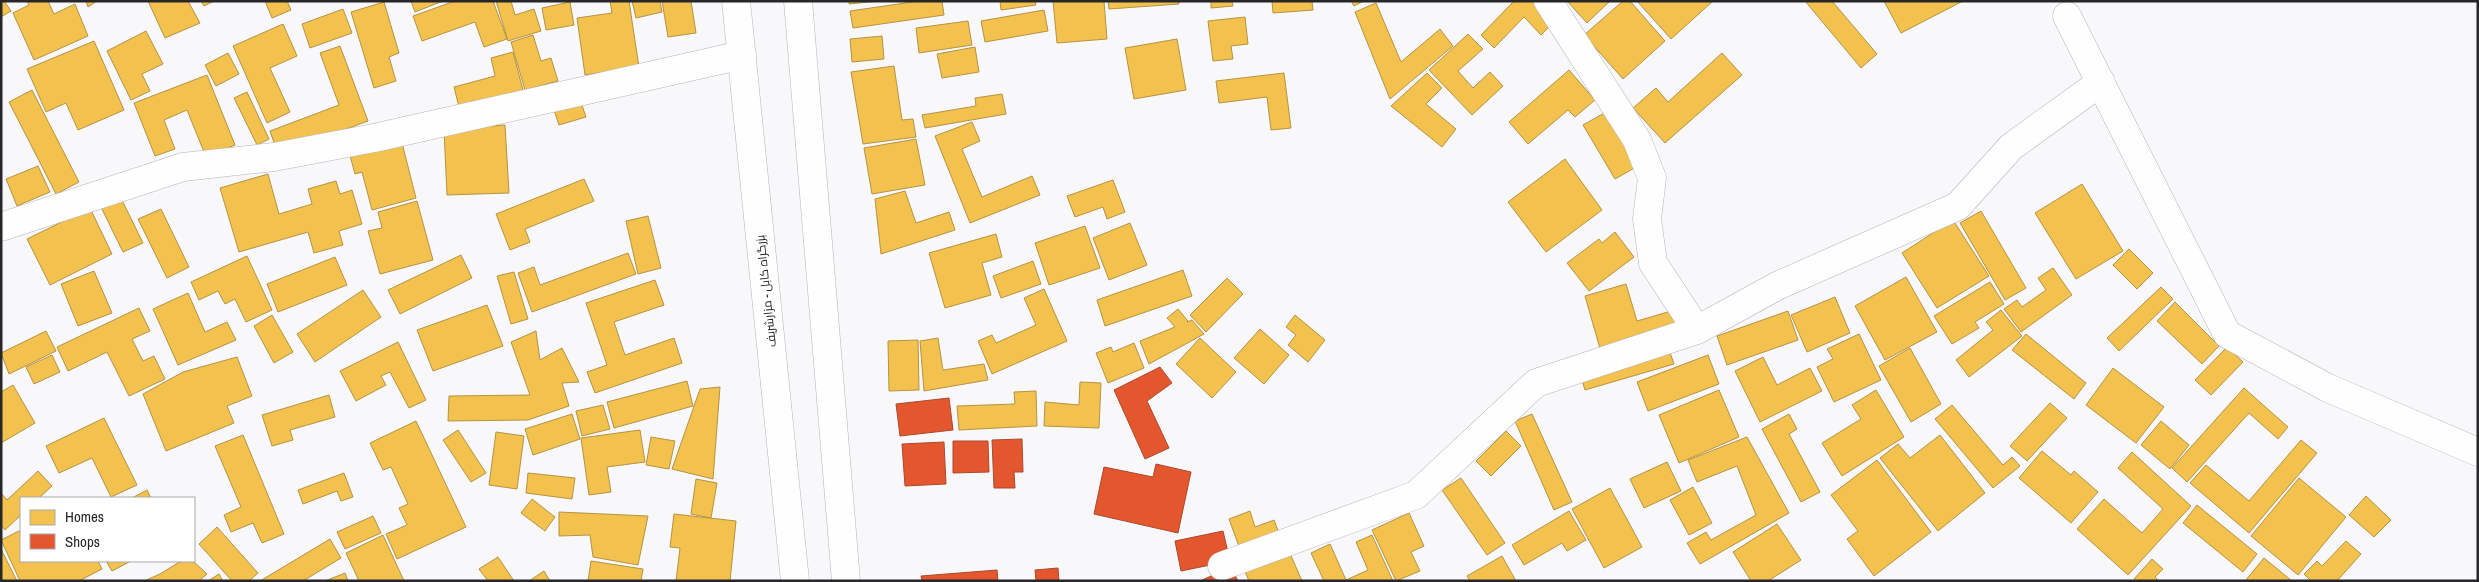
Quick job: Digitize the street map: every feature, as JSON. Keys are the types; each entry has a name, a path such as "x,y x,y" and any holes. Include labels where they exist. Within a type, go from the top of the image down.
{"main road":[{"name":"بزرگراه کابل - مزارشریف","path":"736,1 795,581"},
{"path":"798,1 846,581"},
{"path":"1548,1 1637,140 1652,178 1647,219 1653,263 1697,330"},
{"path":"2067,16 2227,334 2328,388 2478,452"},
{"path":"1,227 183,167 274,157 374,138 742,54"},
{"path":"1222,566 1416,495 1536,383 1697,330 1777,286 1958,206 2011,147 2101,82"}],"building: Homes":[{"path":"1,1 4,1 11,11 1,17"},
{"path":"27,1 48,1 54,14 75,4 88,36 34,60 13,13 29,5"},
{"path":"86,1 97,1 88,7"},
{"path":"148,1 188,1 200,23 165,38"},
{"path":"201,1 214,1 204,6"},
{"path":"265,1 287,1 291,10 272,18"},
{"path":"411,1 443,1 415,12"},
{"path":"455,1 493,1 507,39 484,47 475,22 422,41 413,16"},
{"path":"496,1 511,1 515,15 534,9 541,31 508,41"},
{"path":"610,1 629,1 639,67 585,75 577,18 612,13"},
{"path":"632,1 660,1 662,12 636,18"},
{"path":"662,1 691,1 696,33 668,37"},
{"path":"849,1 878,1 849,4"},
{"path":"919,1 942,1 944,15 853,28 850,11"},
{"path":"1000,1 1035,1 1036,5 1001,10"},
{"path":"1053,1 1104,1 1107,39 1057,43"},
{"path":"1108,1 1179,1 1179,4 1109,9"},
{"path":"1211,1 1232,1 1233,6 1211,8"},
{"path":"1272,1 1312,1 1313,10 1273,13"},
{"path":"1351,1 1364,1 1354,6"},
{"path":"1514,1 1537,1 1556,20 1541,35 1524,17 1494,48 1481,35"},
{"path":"1567,1 1610,1 1587,23"},
{"path":"1623,1 1630,1 1665,41 1623,79 1584,35"},
{"path":"1637,1 1713,1 1671,39"},
{"path":"1805,1 1832,1 1877,54 1861,68"},
{"path":"1884,1 1963,1 1901,33"},
{"path":"384,2 399,53 389,57 396,81 374,88 351,12"},
{"path":"570,2 574,25 546,30 542,8"},
{"path":"1376,3 1401,62 1440,29 1453,46 1390,99 1355,12"},
{"path":"343,9 352,33 310,48 302,24"},
{"path":"1044,10 1048,31 985,42 981,21"},
{"path":"1245,17 1248,44 1231,46 1233,59 1213,61 1208,21"},
{"path":"968,21 972,45 919,53 916,28"},
{"path":"283,24 297,56 270,68 290,112 267,123 233,46"},
{"path":"146,31 163,64 142,74 150,91 131,100 107,51"},
{"path":"1468,34 1483,49 1458,71 1473,88 1490,72 1503,86 1472,115 1429,70"},
{"path":"533,35 541,61 551,58 558,81 525,90 511,42"},
{"path":"882,36 884,59 852,62 850,39"},
{"path":"1177,39 1186,90 1134,99 1125,48"},
{"path":"94,41 124,110 78,130 66,103 46,112 27,69"},
{"path":"340,46 368,121 278,154 270,131 339,105 320,53"},
{"path":"975,47 979,72 942,78 937,54"},
{"path":"513,52 524,94 460,111 454,87 495,76 491,58"},
{"path":"228,53 239,74 216,86 205,65"},
{"path":"1722,53 1742,75 1665,143 1633,108 1656,88 1668,102"},
{"path":"894,66 902,120 913,119 916,137 863,144 851,72"},
{"path":"1569,70 1595,100 1575,117 1568,110 1528,144 1509,122"},
{"path":"1284,73 1291,128 1271,130 1267,97 1219,103 1216,81"},
{"path":"1427,73 1442,88 1426,104 1456,129 1442,147 1391,106"},
{"path":"207,75 235,145 206,157 187,110 164,120 175,149 155,156 134,103"},
{"path":"32,90 79,182 56,194 9,102"},
{"path":"247,92 269,139 257,145 234,98"},
{"path":"1002,94 1006,114 925,128 922,115 976,106 975,98"},
{"path":"581,102 586,117 559,125 554,110"},
{"path":"1606,112 1638,166 1615,179 1583,125"},
{"path":"972,122 980,141 962,149 982,197 1032,176 1040,195 970,223 935,136"},
{"path":"505,125 509,193 447,195 444,129"},
{"path":"401,139 416,198 372,210 362,172 355,174 349,152"},
{"path":"916,139 925,185 872,194 864,148"},
{"path":"1565,159 1602,210 1546,252 1508,202"},
{"path":"38,166 50,192 17,206 6,179"},
{"path":"268,174 279,214 312,204 308,189 336,181 340,194 352,190 362,224 339,231 343,245 314,253 308,232 239,252 220,188"},
{"path":"584,179 594,201 525,229 530,242 510,250 496,214"},
{"path":"1113,180 1125,212 1107,219 1103,207 1075,217 1067,196"},
{"path":"2082,184 2123,251 2076,279 2035,213"},
{"path":"905,191 916,223 949,212 955,230 881,254 875,199"},
{"path":"119,194 143,243 123,252 99,203"},
{"path":"417,201 433,260 380,274 368,231 382,228 378,212"},
{"path":"90,208 112,254 50,285 27,239"},
{"path":"161,209 189,267 167,278 138,219"},
{"path":"1981,211 2026,288 2005,300 1960,223"},
{"path":"648,216 661,268 638,274 626,221"},
{"path":"1953,220 1989,276 1937,308 1902,253"},
{"path":"1130,223 1147,265 1109,280 1093,238"},
{"path":"1085,226 1100,268 1049,285 1035,243"},
{"path":"1615,232 1634,257 1589,291 1567,263 1599,239 1602,243"},
{"path":"996,234 1002,257 982,263 991,295 945,308 929,253"},
{"path":"2129,249 2153,273 2137,289 2113,265"},
{"path":"628,253 636,274 532,312 518,273 534,267 540,285"},
{"path":"461,255 472,278 400,314 388,290"},
{"path":"247,256 272,310 246,322 235,299 225,304 218,291 199,300 191,282"},
{"path":"335,257 347,285 278,312 267,284"},
{"path":"1033,261 1041,284 1001,298 993,276"},
{"path":"2053,268 2072,295 2021,332 2004,309 2017,300 2022,307 2046,290 2038,278"},
{"path":"1183,270 1192,296 1105,326 1097,300"},
{"path":"94,271 112,313 78,326 61,284"},
{"path":"514,272 528,319 511,324 497,276"},
{"path":"1906,277 1937,332 1885,360 1855,306"},
{"path":"1227,278 1243,294 1206,332 1190,315"},
{"path":"655,280 664,305 614,322 625,355 674,338 682,363 595,393 587,372 607,365 586,303"},
{"path":"1990,282 2004,304 1975,322 1979,328 1952,344 1934,316"},
{"path":"1626,284 1637,321 1678,309 1684,328 1601,352 1585,296"},
{"path":"2161,287 2173,299 2119,351 2107,338"},
{"path":"1044,289 1067,341 992,374 978,341 992,335 996,343 1036,325 1024,298"},
{"path":"363,290 381,317 315,362 297,334"},
{"path":"188,293 205,332 227,322 236,340 178,365 153,309"},
{"path":"1835,297 1850,333 1807,352 1791,315"},
{"path":"2175,302 2219,346 2202,364 2157,321"},
{"path":"487,305 503,346 433,371 417,330"},
{"path":"139,308 150,331 132,339 143,361 154,356 165,379 129,396 107,352 68,371 57,347"},
{"path":"1178,309 1187,322 1192,320 1204,334 1149,364 1140,341 1175,327 1167,318"},
{"path":"2001,310 2022,336 1969,377 1956,360 1993,330 1986,322"},
{"path":"1788,311 1798,340 1727,365 1717,336"},
{"path":"272,315 293,352 274,363 254,326"},
{"path":"1295,315 1325,340 1308,362 1288,345 1296,335 1286,327"},
{"path":"1260,329 1289,355 1264,384 1234,358"},
{"path":"46,331 56,351 9,374 1,353"},
{"path":"536,331 540,360 562,348 579,382 562,383 569,406 528,420 448,421 449,396 530,395 511,342"},
{"path":"1859,334 1881,380 1834,402 1817,367 1833,359 1827,349"},
{"path":"2026,334 2086,383 2074,399 2012,350"},
{"path":"938,338 943,370 984,364 988,380 924,391 920,341"},
{"path":"1200,338 1236,372 1212,398 1176,364"},
{"path":"918,340 919,390 889,391 888,341"},
{"path":"398,342 426,400 409,408 390,372 381,376 386,385 356,401 340,371"},
{"path":"1134,343 1144,368 1108,383 1096,353 1111,347 1113,352"},
{"path":"1667,344 1674,364 1585,390 1579,370"},
{"path":"2227,347 2243,362 2211,395 2195,380"},
{"path":"1910,348 1941,404 1911,422 1879,366"},
{"path":"52,355 60,372 34,384 26,367"},
{"path":"1708,355 1719,384 1648,411 1637,382"},
{"path":"237,357 252,396 227,406 234,423 166,451 143,394 183,372"},
{"path":"1763,357 1777,385 1810,368 1822,391 1760,422 1735,371"},
{"path":"2113,368 2164,407 2136,443 2086,405"},
{"path":"687,381 693,406 614,428 607,402"},
{"path":"1080,382 1101,383 1099,428 1044,426 1045,402 1079,405"},
{"path":"13,385 35,423 1,443 1,392"},
{"path":"720,387 713,479 672,469 700,389"},
{"path":"2244,388 2288,427 2278,439 2249,413 2187,482 2172,468"},
{"path":"1719,390 1739,437 1679,463 1659,415"},
{"path":"1876,390 1904,437 1842,476 1822,443 1861,419 1852,405"},
{"path":"1036,391 1037,426 959,430 957,406 1015,404 1014,392"},
{"path":"329,395 335,417 290,430 293,440 272,446 262,415"},
{"path":"2050,403 2067,418 2027,461 2010,446"},
{"path":"603,405 610,429 582,436 576,411"},
{"path":"1952,405 2003,465 2012,457 2020,466 1993,488 1935,419"},
{"path":"572,414 580,439 533,455 525,429"},
{"path":"1532,414 1572,502 1554,510 1515,421"},
{"path":"1789,414 1797,429 1789,434 1820,492 1801,502 1762,429"},
{"path":"104,418 137,485 111,497 92,458 59,473 46,446"},
{"path":"416,421 466,527 397,559 386,534 407,525 399,508 408,504 391,467 383,470 370,443"},
{"path":"2161,421 2189,445 2170,469 2141,445"},
{"path":"458,430 486,473 471,482 443,440"},
{"path":"640,430 645,462 607,467 611,492 589,495 581,438"},
{"path":"1506,431 1521,446 1491,476 1476,461"},
{"path":"496,432 524,436 517,489 489,485"},
{"path":"243,435 284,534 262,543 253,523 231,532 224,515 241,507 215,446"},
{"path":"1940,435 1985,493 1938,531 1880,458 1898,444 1910,458"},
{"path":"651,437 675,441 669,469 646,465"},
{"path":"1747,437 1789,513 1700,564 1687,543 1706,532 1711,540 1756,515 1737,466 1697,482 1688,460"},
{"path":"2301,440 2317,453 2249,533 2190,483 2206,465 2249,501"},
{"path":"2042,451 2071,475 2074,471 2098,492 2071,523 2019,478"},
{"path":"2132,452 2191,506 2128,575 2077,529 2104,499 2142,533 2163,509 2118,468"},
{"path":"1877,460 1931,532 1874,576 1847,539 1858,531 1831,495"},
{"path":"1667,462 1681,491 1644,508 1630,479"},
{"path":"38,471 52,486 40,497 20,497 20,516 5,530 1,525 1,493 7,500"},
{"path":"344,473 353,497 341,501 337,491 303,504 298,490"},
{"path":"528,473 575,478 572,499 526,493"},
{"path":"1461,478 1505,543 1487,555 1442,490"},
{"path":"2299,478 2346,517 2298,575 2251,536"},
{"path":"696,479 717,483 711,518 691,514"},
{"path":"1693,487 1712,523 1689,535 1670,500"},
{"path":"1610,488 1642,547 1604,568 1572,509"},
{"path":"147,490 150,497 134,497"},
{"path":"2366,496 2391,520 2374,537 2349,515"},
{"path":"532,499 555,517 545,531 521,513"},
{"path":"2197,505 2257,554 2243,572 2183,523"},
{"path":"1250,511 1255,527 1274,520 1281,538 1241,552 1229,519"},
{"path":"1569,511 1586,540 1567,551 1562,543 1524,565 1512,545"},
{"path":"559,512 648,516 638,565 593,557 590,535 559,536"},
{"path":"1409,513 1424,546 1411,552 1420,571 1396,581 1372,530"},
{"path":"674,514 736,521 730,581 676,581 680,548 670,547"},
{"path":"373,516 381,533 345,549 337,532"},
{"path":"1777,524 1801,560 1768,581 1751,581 1733,552"},
{"path":"217,527 258,573 249,581 232,581 199,544"},
{"path":"20,530 20,562 98,562 102,569 79,581 20,581 1,540"},
{"path":"383,535 404,581 359,581 346,553"},
{"path":"1372,535 1393,581 1324,581 1311,553 1330,544 1346,580 1368,570 1356,542"},
{"path":"330,539 341,558 303,581 260,581"},
{"path":"2346,541 2361,554 2337,581 2311,581 2304,574 2317,561 2322,566"},
{"path":"1,549 17,581 1,581"},
{"path":"1289,551 1302,581 1249,581 1244,569"},
{"path":"1502,556 1516,581 1470,581 1467,576"},
{"path":"498,557 514,581 488,581 479,569"},
{"path":"2264,558 2292,581 2245,581"},
{"path":"2152,559 2163,569 2155,577 2159,581 2136,581 2134,579"},
{"path":"591,561 643,569 641,581 588,581"},
{"path":"107,562 129,562 112,571"},
{"path":"179,562 194,562 207,574 199,581 144,581"},
{"path":"544,571 550,581 529,581"},
{"path":"345,573 348,581 325,581"},
{"path":"219,574 223,581 208,581"}],"building: Shops":[{"path":"1160,367 1172,383 1147,401 1169,448 1145,459 1114,390"},
{"path":"949,398 953,430 900,436 896,404"},
{"path":"1022,439 1023,472 1014,472 1015,488 994,488 992,440"},
{"path":"953,441 988,441 989,472 953,473"},
{"path":"944,442 946,484 905,486 902,444"},
{"path":"1156,464 1191,472 1178,533 1094,514 1104,467 1153,477"},
{"path":"1223,531 1230,561 1181,571 1175,541"},
{"path":"1231,567 1238,581 1200,581"},
{"path":"1058,568 1059,581 1036,581 1035,570"},
{"path":"997,570 998,581 922,581 921,576"}]}
